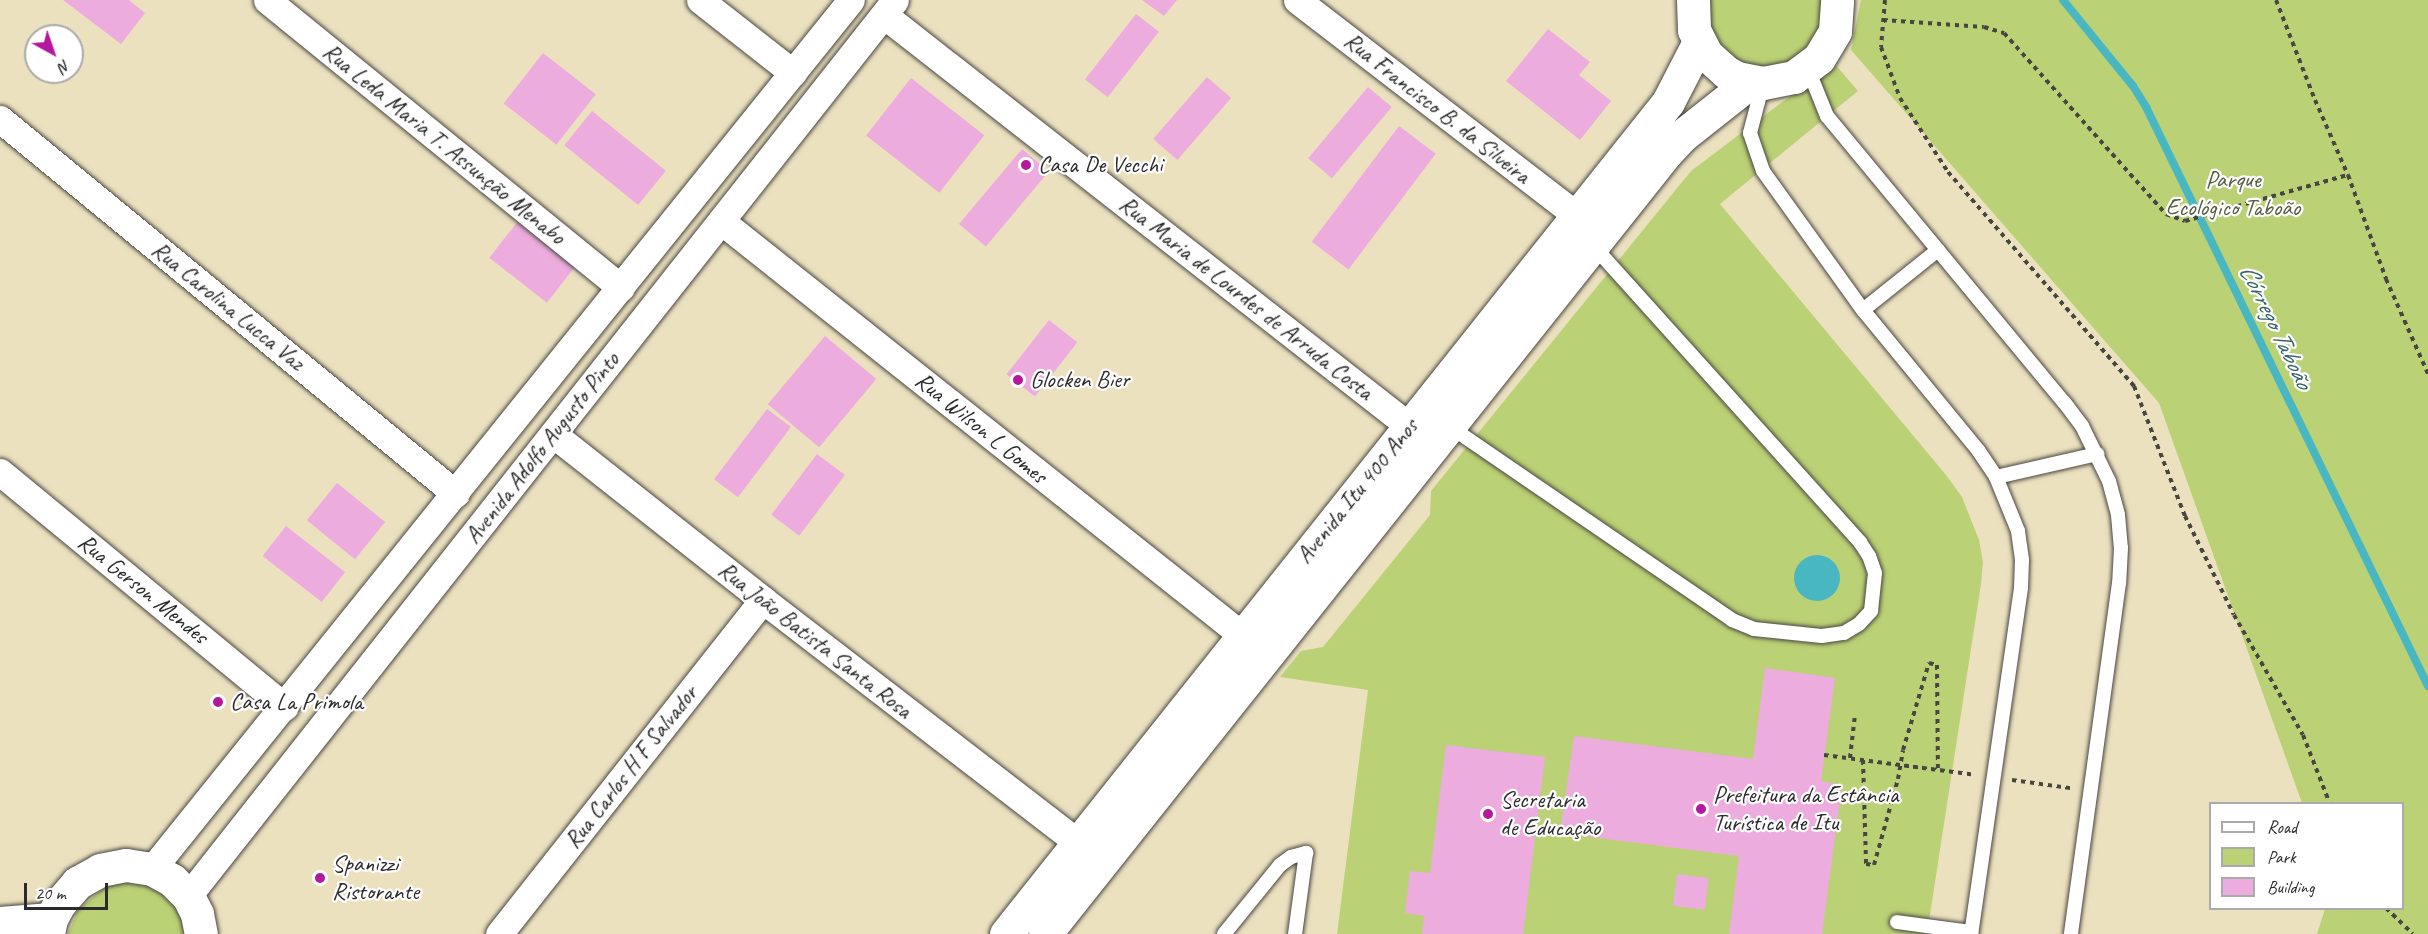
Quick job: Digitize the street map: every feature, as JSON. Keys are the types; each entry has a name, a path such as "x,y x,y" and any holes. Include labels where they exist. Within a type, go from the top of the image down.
{"street":[{"name":"Rua Leda Maria T. Assunção Menabo","path":"267,0 621,288"},
{"path":"700,0 793,73"},
{"name":"Avenida Adolfo Augusto Pinto","path":"152,870 852,0"},
{"name":"Rua Francisco B. da Silveira","path":"1297,0 1577,216"},
{"path":"1693,0 1692,17 1699,42 1715,64 1726,72 1756,82 1794,77 1808,69 1820,58 1835,31 1837,0"},
{"name":"Avenida Adolfo Augusto Pinto","path":"188,896 890,7"},
{"name":"Rua Maria de Lourdes de Arruda Costa","path":"890,7 1409,426"},
{"name":"Avenida Itu 400 Anos","path":"1006,934 1668,102 1699,42"},
{"name":"Avenida Itu 400 Anos","path":"1044,934 1683,135 1756,82"},
{"name":"Rua Carolina Lucca Vaz","path":"0,119 456,494"},
{"name":"Rua Wilson L Gomes","path":"721,221 1242,635"},
{"name":"Rua João Batista Santa Rosa","path":"553,434 763,600 1079,843"},
{"name":"Rua Gerson Mendes","path":"0,472 285,707"},
{"name":"Rua Carlos H F Salvador","path":"499,934 763,600"},
{"path":"0,923 49,927 59,904 77,883 100,870 126,866 152,870 172,880 188,896 203,933"}],"lane":[{"path":"1808,69 1827,116 2064,402 2082,426 2109,481 2118,515 2121,548 2118,584 2071,934"},
{"path":"1756,82 1750,133 1763,171 1863,310 1978,450 1996,477 2018,531 2022,560 2021,588 1971,933 1897,922"},
{"path":"1449,426 1732,621 1754,629 1822,636 1844,633 1859,624 1870,611 1875,573 1869,556 1860,542 1593,245"},
{"path":"1863,310 1938,250"},
{"path":"1996,477 2097,454"},
{"path":"1224,934 1280,865 1291,857 1306,853 1296,934"}],"path":[{"path":"1885,0 1881,47 1900,98 1948,172 2134,386 2185,516 2234,615 2303,735 2329,802"},
{"path":"2276,0 2315,100 2348,175 2386,279 2428,374"},
{"path":"1883,20 1984,27 2004,33 2166,214 2185,221 2348,175"},
{"path":"1824,755 1863,759 1901,765 1936,770 1937,665 1929,663 1903,750 1901,765 1874,865 1866,864 1863,759"},
{"path":"1850,758 1855,715"},
{"path":"2387,910 2413,934"}],"green space":[{"path":"1706,0 1824,0 1824,8 1816,40 1787,66 1747,68 1715,44 1704,6"},
{"name":"Parque Ecológico Taboão","path":"1861,0 2428,0 2428,934 2317,934 2325,910 2404,910 2404,802 2302,802 2159,403 1851,50"},
{"path":"1834,63 1858,91 1720,204 1946,475 1962,497 1979,540 1983,562 1981,584 1927,934 1337,934 1368,690 1280,677 1301,651 1323,647 1430,515 1431,491 1691,171"},
{"path":"137,879 166,890 179,909 184,924 183,934 68,934 78,910 105,887"}],"water":[{"path":"1822,555 1834,561 1839,569 1839,587 1834,595 1826,600 1812,601 1804,598 1797,591 1794,573 1797,565 1804,558"}],"building":[{"path":"63,0 129,0 145,13 121,44"},
{"path":"1142,0 1177,0 1164,16"},
{"path":"1136,14 1159,32 1108,97 1085,79"},
{"path":"1548,29 1590,62 1579,75 1611,101 1580,140 1506,81"},
{"path":"543,53 596,94 556,145 504,103"},
{"path":"1207,77 1231,98 1177,160 1153,139"},
{"path":"911,78 984,135 939,193 866,136"},
{"path":"1368,87 1392,107 1332,178 1308,158"},
{"path":"592,111 666,171 638,205 564,145"},
{"path":"1399,126 1436,154 1348,269 1312,242"},
{"path":"1022,149 1049,171 986,247 959,224"},
{"path":"522,216 580,261 547,303 489,258"},
{"path":"1049,320 1077,342 1035,397 1007,374"},
{"path":"825,336 876,379 819,447 768,404"},
{"path":"767,409 791,427 738,497 714,479"},
{"path":"817,454 845,475 799,536 771,515"},
{"path":"337,483 385,522 355,559 307,520"},
{"path":"286,526 345,572 322,602 263,556"},
{"name":"Prefeitura da Estância Turística de Itu","path":"1765,668 1835,678 1821,781 1842,785 1822,934 1729,934 1739,856 1560,833 1574,736 1753,759"},
{"name":"Secretaria de Educação","path":"1446,745 1545,757 1523,934 1422,934 1424,916 1405,913 1410,871 1430,873"},
{"path":"1677,874 1709,878 1705,910 1673,906"}],"waterway":[{"name":"Córrego Taboão","path":"2063,0 2133,86 2146,107 2428,686"}],"place":[{"name":"Casa De Vecchi","path":"1026,165"},
{"name":"Glocken Bier","path":"1018,380"},
{"name":"Casa La Primola","path":"218,702"},
{"name":"Prefeitura da Estância Turística de Itu","path":"1701,809"},
{"name":"Secretaria de Educação","path":"1488,814"},
{"name":"Spanizzi Ristorante","path":"320,878"}]}
